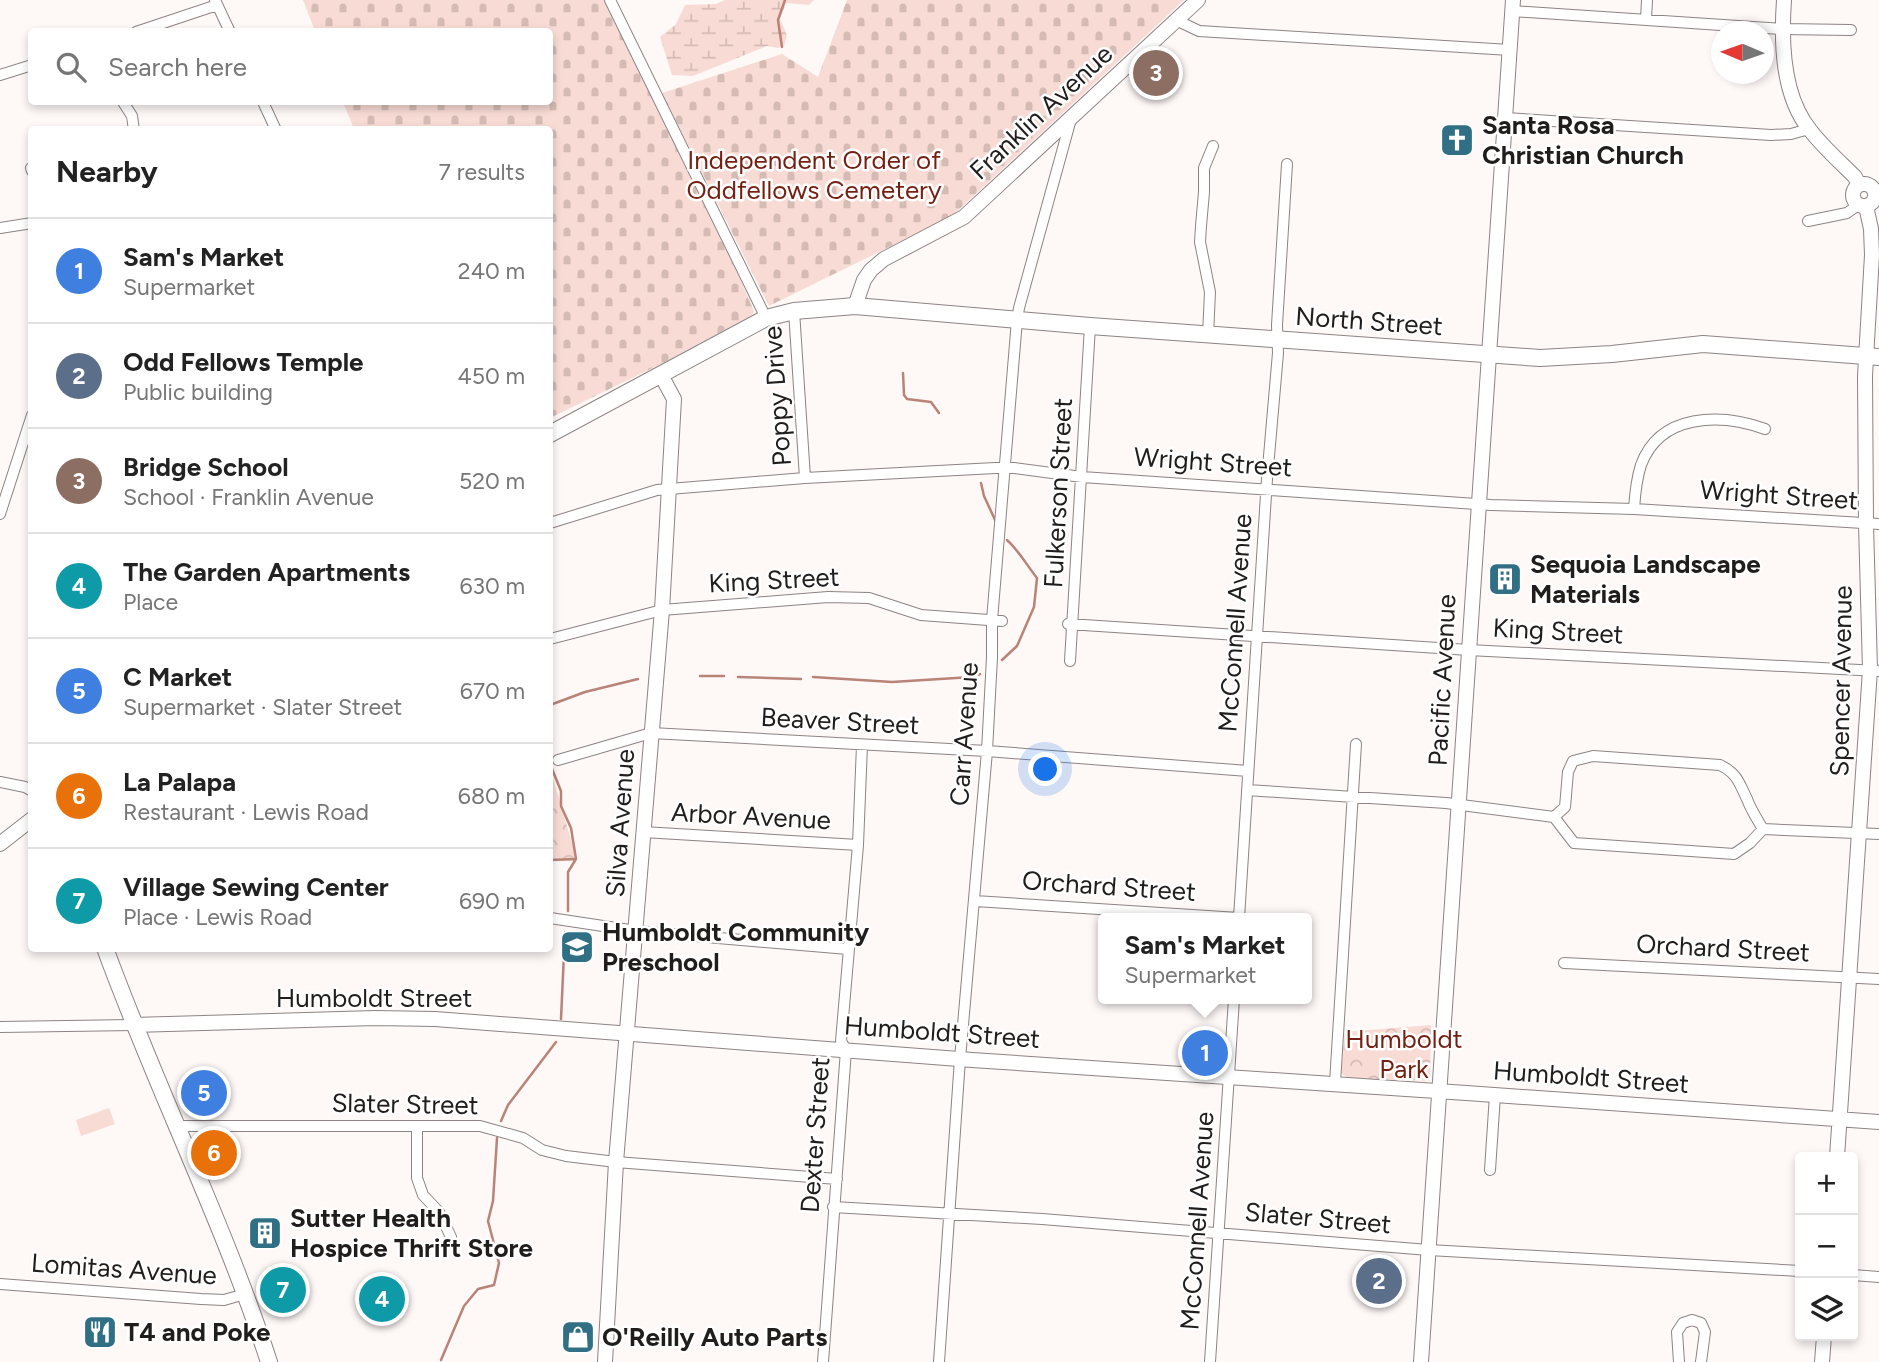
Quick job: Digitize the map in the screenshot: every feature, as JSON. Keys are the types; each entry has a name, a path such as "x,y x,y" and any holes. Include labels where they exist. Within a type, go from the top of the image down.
{"main road":[{"path":"553,433 766,318 794,311 855,306"},
{"name":"North Street","path":"855,306 1208,335 1540,358 1716,344 1872,357"},
{"path":"106,952 133,1025 245,1294 269,1362"}],"street":[{"name":"Poppy Drive","path":"610,0 766,318"},
{"name":"Franklin Avenue","path":"855,306 864,280 884,259 964,217 1198,0"},
{"path":"1646,19 1647,0"},
{"path":"1784,0 1782,29 1785,70 1799,113 1809,129 1855,177 1858,185"},
{"path":"147,28 216,2 228,28"},
{"path":"1513,5 1646,19 1782,29 1851,30"},
{"name":"Pacific Avenue","path":"1420,1362 1513,5"},
{"path":"1176,20 1199,31 1510,50"},
{"path":"0,75 28,66"},
{"path":"126,105 132,116 133,126"},
{"path":"264,105 274,126"},
{"name":"Carr Avenue","path":"939,1362 960,1059 997,620 1004,468 1018,308 1072,116"},
{"path":"1505,118 1771,135 1791,134 1809,129"},
{"path":"1208,335 1210,292 1200,242 1204,168 1213,146"},
{"name":"McConnell Avenue","path":"1239,913 1278,339 1287,164"},
{"path":"1808,222 1847,213 1872,203 1877,192 1868,185 1858,185"},
{"path":"1858,185 1852,193 1853,200 1862,206"},
{"name":"Spencer Avenue","path":"1837,1152 1860,834 1875,671 1872,255 1871,229 1862,206"},
{"path":"0,228 28,224"},
{"name":"Poppy Drive","path":"794,311 805,478"},
{"name":"Fulkerson Street","path":"1070,661 1090,326"},
{"name":"Silva Avenue","path":"605,1362 616,1162 662,610 674,399 661,375"},
{"path":"1634,509 1636,485 1642,463 1656,443 1674,428 1694,421 1715,419 1741,422 1765,429"},
{"path":"0,514 28,427"},
{"name":"Wright Street","path":"553,522 657,490 805,478 1004,468 1082,477 1478,503 1634,509 1872,524"},
{"name":"King Street","path":"553,638 662,610 828,597 869,598 921,615 997,620"},
{"name":"King Street","path":"1071,624 1469,650 1875,671"},
{"name":"Beaver Street","path":"558,760 651,733 987,751 1248,771"},
{"path":"1335,1083 1356,744"},
{"name":"Dexter Street","path":"823,1362 846,1050 841,1041 858,845 862,745"},
{"path":"1554,817 1565,807 1568,772 1573,761 1592,756 1720,765 1731,771 1740,781 1746,799 1763,830"},
{"path":"0,782 28,789"},
{"path":"1247,790 1459,805 1554,817 1574,843 1734,853 1750,843 1763,830 1879,834"},
{"path":"0,844 28,822"},
{"name":"Arbor Avenue","path":"643,832 858,845"},
{"name":"Orchard Street","path":"975,901 1161,913"},
{"path":"553,918 636,931 848,949"},
{"name":"Orchard Street","path":"1564,963 1879,979"},
{"name":"McConnell Avenue","path":"1210,1362 1234,1004"},
{"name":"Humboldt Street","path":"0,1027 375,1018 435,1019 960,1059 1879,1122"},
{"path":"1490,1170 1495,1095"},
{"name":"Slater Street","path":"176,1126 490,1128 523,1138 542,1150 554,1153 616,1162 837,1179"},
{"path":"417,1126 417,1178 423,1195 439,1212 451,1237"},
{"name":"Slater Street","path":"833,1207 1042,1219 1429,1250 1795,1271"},
{"path":"1858,1275 1879,1277"},
{"name":"Lomitas Avenue","path":"0,1284 223,1300 245,1294"},
{"path":"1679,1362 1677,1332 1683,1323 1692,1320 1701,1323 1705,1332 1701,1362"},
{"path":"1822,1362 1824,1341"}],"green space":[{"path":"303,0 604,0 735,268 754,311 752,315 665,362 553,417 553,126 353,126 344,105 553,105 553,28 314,28"},
{"path":"725,0 814,0 809,5 786,3 780,19 787,35 784,46 767,46 693,76 672,75 660,37 676,24 685,5 716,4"},
{"name":"Independent Order of Oddfellows Cemetery","path":"847,0 1184,0 952,216 769,306 662,93 782,54 818,77"},
{"path":"553,778 577,860 553,861"},
{"name":"Humboldt Park","path":"1431,1025 1430,1081 1348,1078 1341,1073 1345,1032"},
{"path":"109,1108 115,1124 81,1136 76,1120"}],"waterway":[{"path":"782,47 778,20 785,0"},
{"path":"903,373 904,395 907,399 931,402 939,413"},
{"path":"981,483 996,522"},
{"path":"1002,660 1017,646 1034,607 1037,578 1007,540"},
{"path":"813,677 892,682 972,677 980,674"},
{"path":"700,676 724,676"},
{"path":"738,677 801,679"},
{"path":"553,704 585,692 638,679"},
{"path":"553,771 561,791 561,806 571,828 576,859 568,872 568,911"},
{"path":"553,860 576,859"},
{"path":"561,1019 565,932"},
{"path":"501,1121 508,1105 556,1042"},
{"path":"441,1360 464,1306 478,1289 494,1285 499,1263 488,1221 493,1201 497,1138"}],"place":[{"name":"Bridge School","path":"1156,73"},
{"name":"Santa Rosa Christian Church","path":"1457,140"},
{"name":"Sequoia Landscape Materials","path":"1505,579"},
{"name":"Humboldt Community Preschool","path":"577,947"},
{"name":"Sam's Market","path":"1205,1053"},
{"name":"C Market","path":"204,1093"},
{"name":"La Palapa","path":"214,1153"},
{"name":"Sutter Health Hospice Thrift Store","path":"265,1233"},
{"name":"Odd Fellows Temple","path":"1379,1281"},
{"name":"Village Sewing Center","path":"283,1290"},
{"name":"The Garden Apartments","path":"382,1299"},
{"name":"T4 and Poke","path":"100,1332"},
{"name":"O'Reilly Auto Parts","path":"578,1337"}]}
